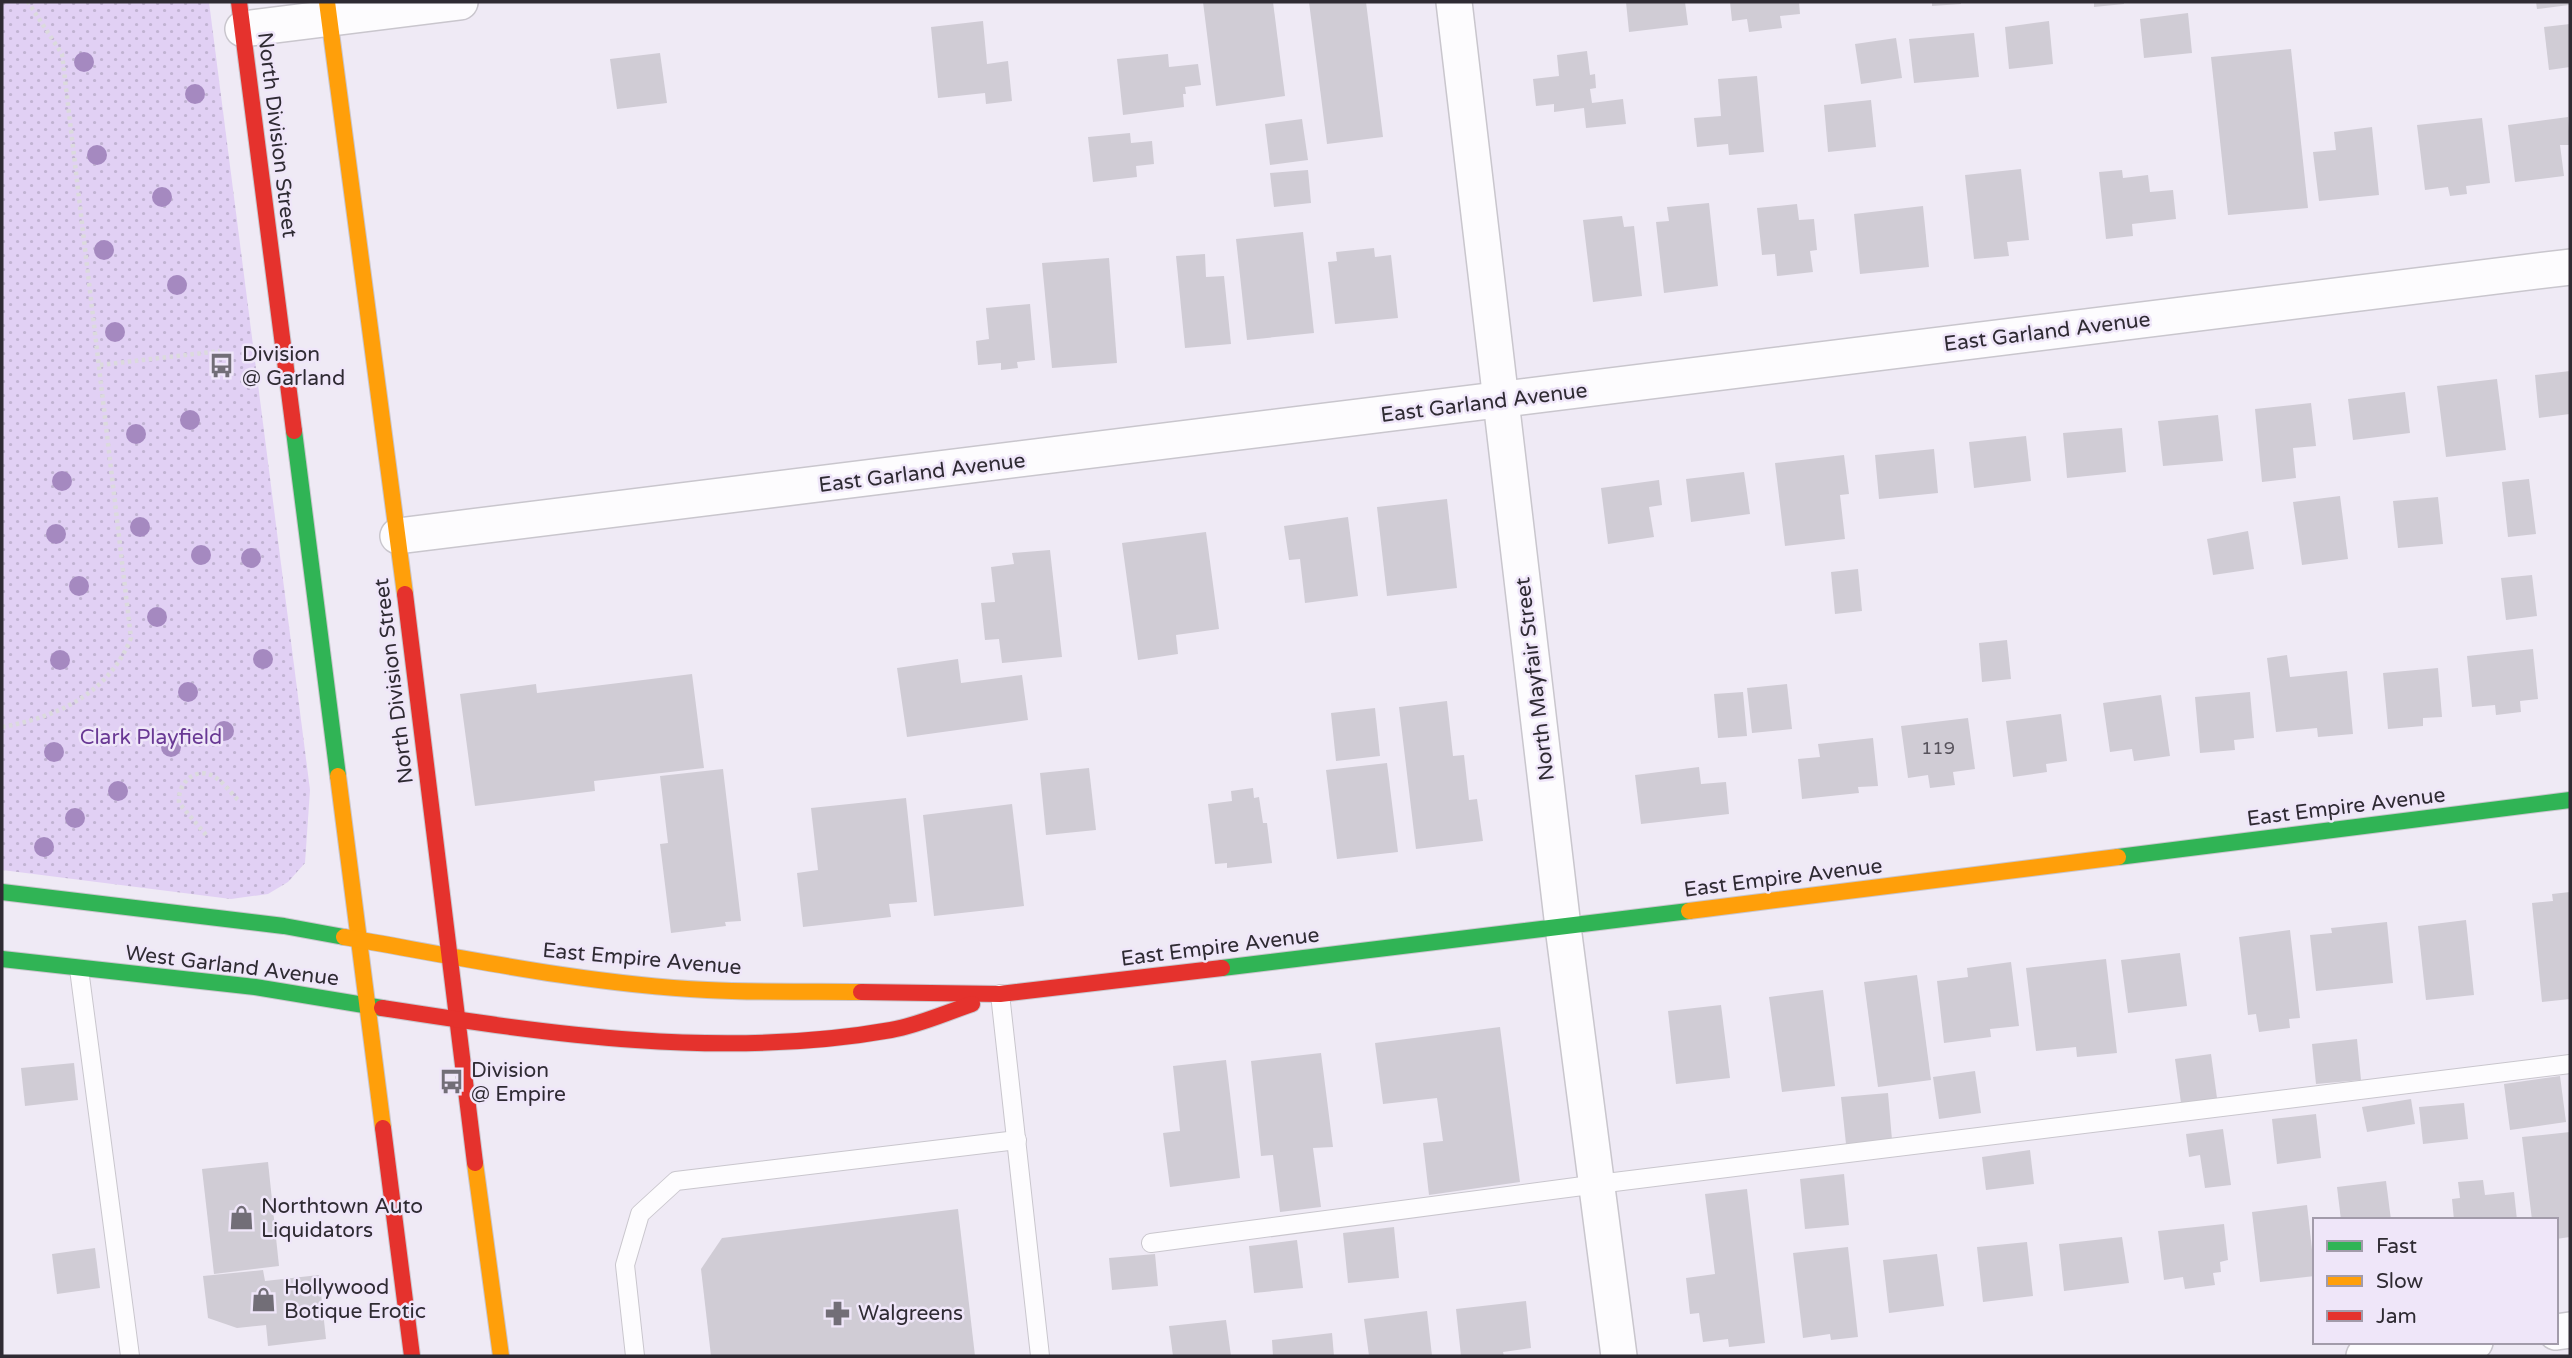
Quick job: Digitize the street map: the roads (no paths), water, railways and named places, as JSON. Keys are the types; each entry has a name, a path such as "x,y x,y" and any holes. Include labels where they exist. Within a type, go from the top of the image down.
{"street":[{"path":"241,15 460,2"},
{"name":"North Mayfair Street","path":"1454,2 1563,927 1619,1356"},
{"name":"North Division Street","path":"328,10 398,536 448,956 501,1356"},
{"name":"North Division Street","path":"241,15 412,1356"},
{"name":"East Garland Avenue","path":"398,536 2570,267"},
{"name":"East Empire Avenue","path":"448,956 596,979 706,990 1000,994 1563,927 2570,800"},
{"name":"West Garland Avenue","path":"2,892 284,926 448,956"},
{"name":"West Garland Avenue","path":"2,959 294,992 456,1018"},
{"name":"East Empire Avenue","path":"456,1018 577,1035 664,1043 735,1045 894,1030 1000,994"},
{"path":"2364,1356 2459,1344"}],"lane":[{"path":"79,969 130,1356"},
{"path":"1000,994 1040,1356"},
{"path":"1151,1243 1598,1184 2570,1064"},
{"path":"635,1356 625,1265 640,1214 676,1181 1017,1140"}],"place":[{"name":"Division @ Garland","path":"222,366"},
{"name":"Division @ Empire","path":"451,1082"},
{"name":"Northtown Auto Liquidators","path":"241,1218"},
{"name":"Hollywood Botique Erotic","path":"264,1299"},
{"name":"Walgreens","path":"838,1313"}],"park label":[{"name":"Clark Playfield","path":"151,737"}]}
